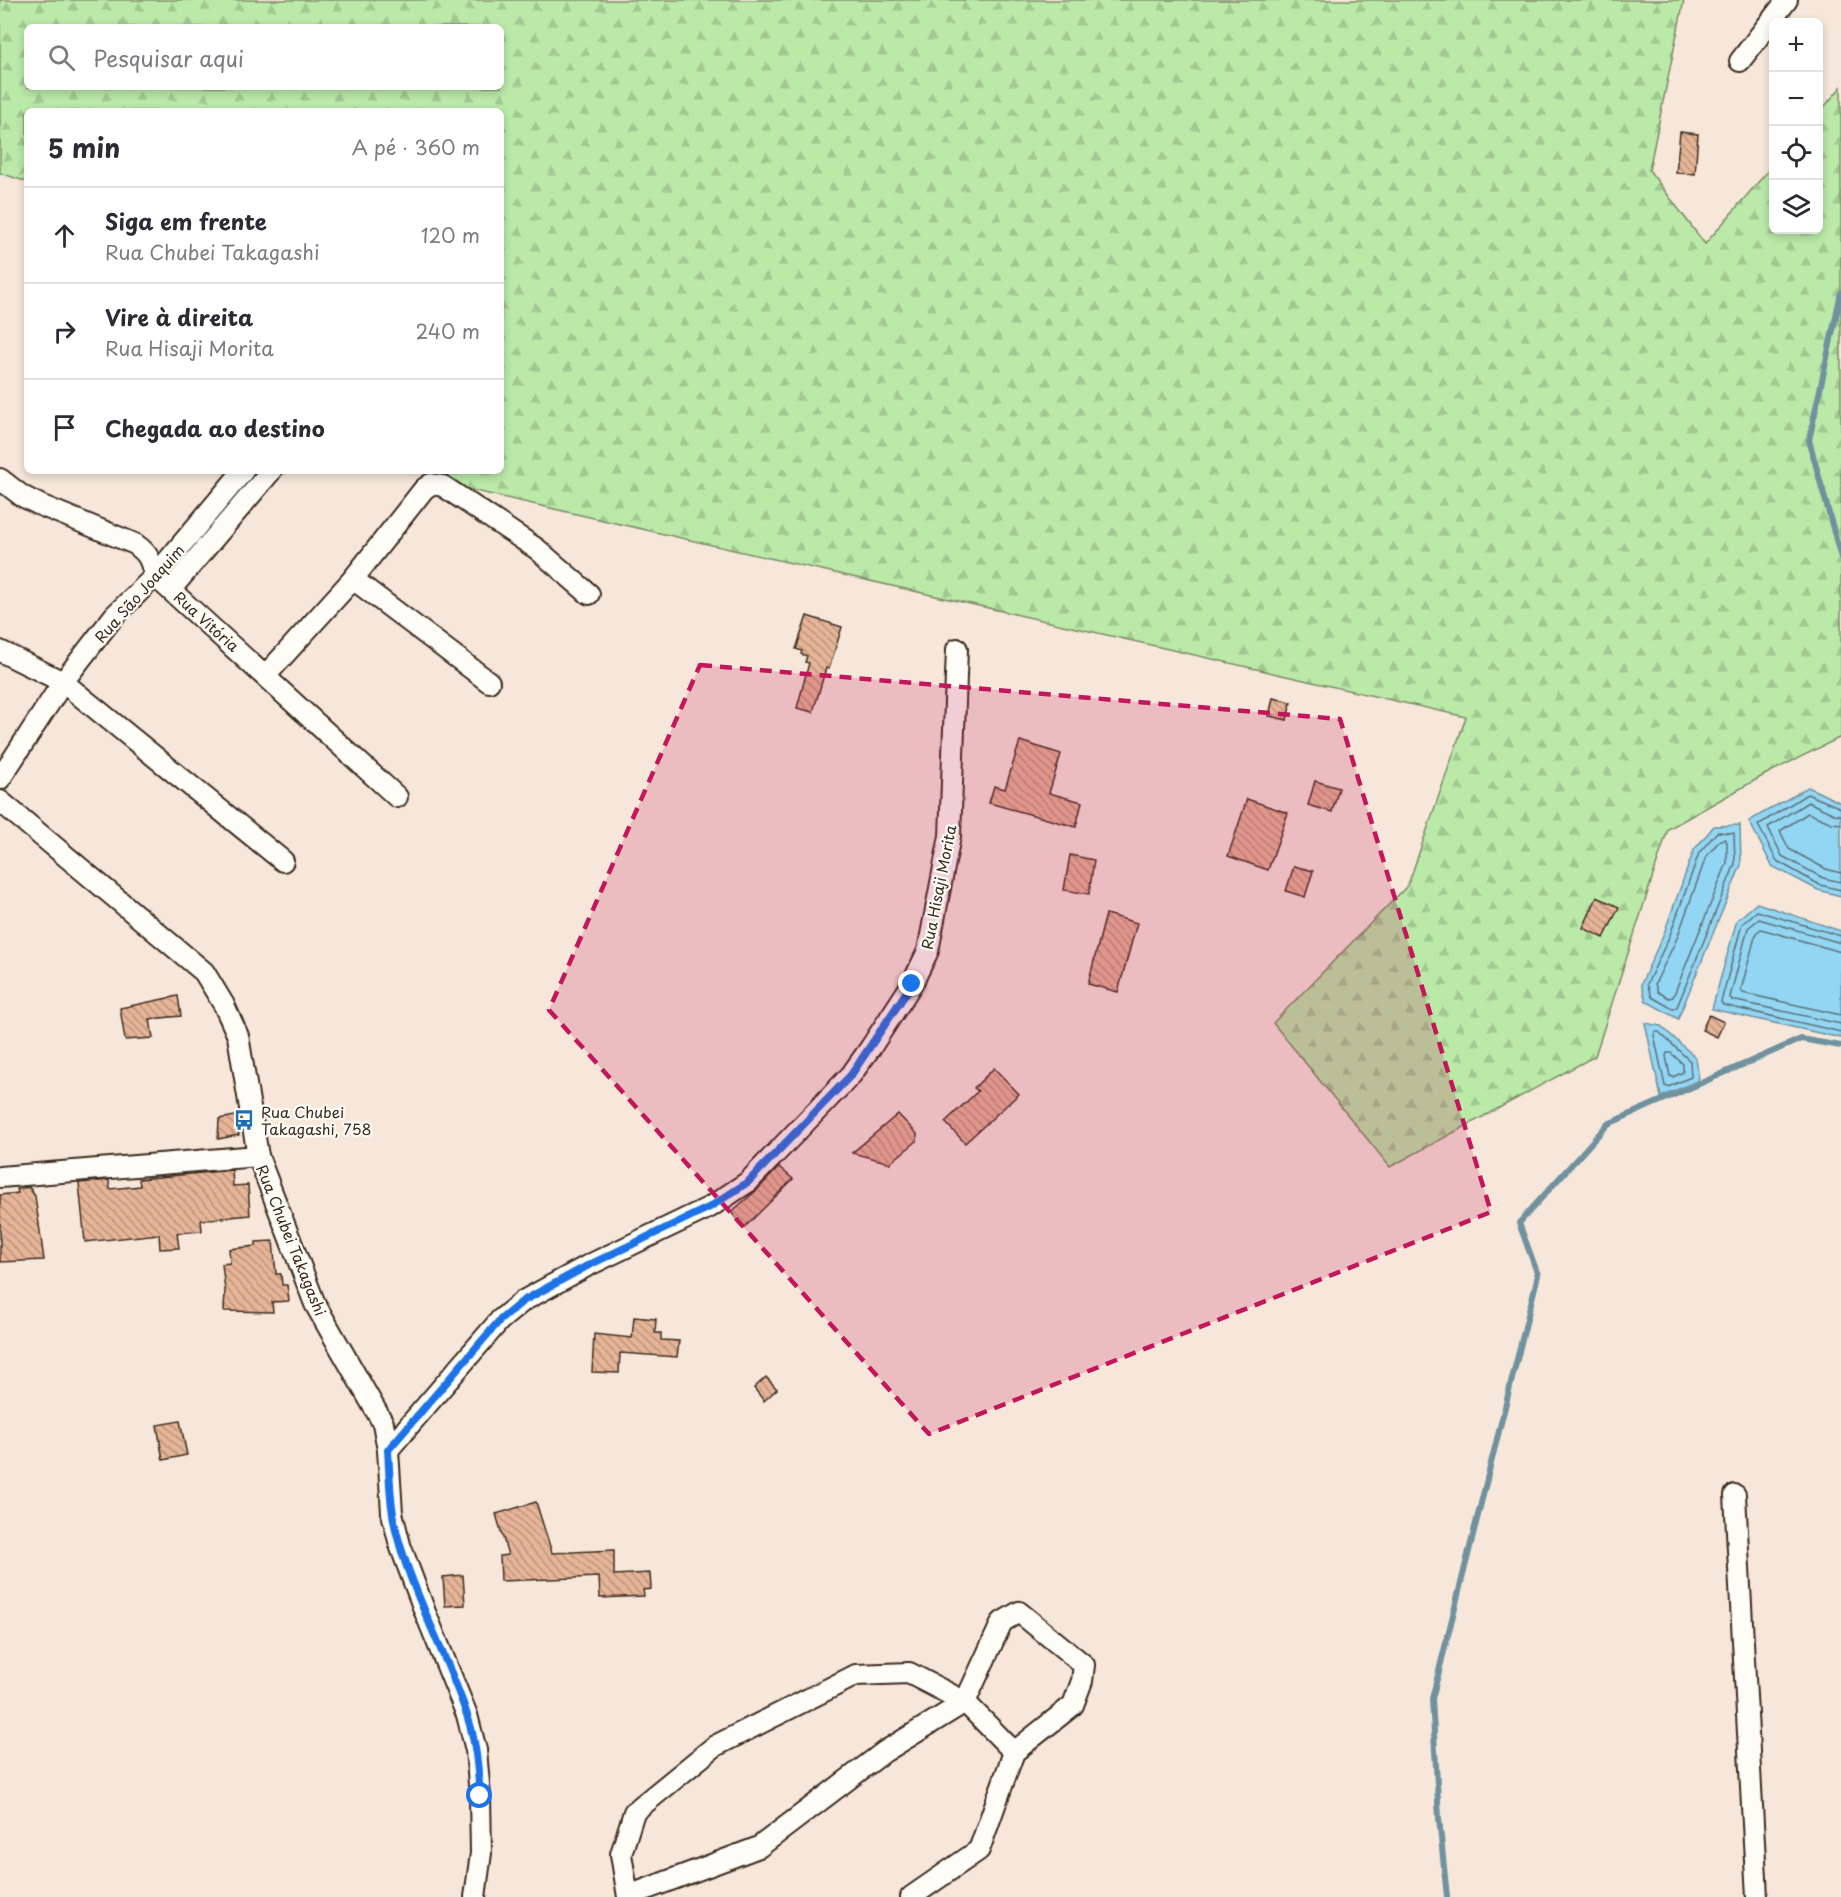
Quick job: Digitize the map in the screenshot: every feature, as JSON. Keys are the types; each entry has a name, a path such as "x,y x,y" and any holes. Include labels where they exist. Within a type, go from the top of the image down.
{"street":[{"path":"1740,60 1787,0"},
{"name":"Rua São Joaquim","path":"0,779 63,682 114,616 155,576 240,474"},
{"path":"171,589 268,474"},
{"name":"Rua Vitória","path":"0,479 22,496 135,544 149,555 155,576 397,796"},
{"path":"266,675 352,579 424,489 431,484 438,484 537,549 589,594"},
{"path":"352,579 489,682"},
{"name":"Rua Hisaji Morita","path":"388,1450 500,1320 523,1301 587,1266 710,1207 748,1182 851,1075 872,1047 912,984 928,951 950,836 957,650"},
{"path":"0,651 63,682 283,861"},
{"name":"Rua Chubei Takagashi","path":"0,801 204,972 224,1005 238,1036 258,1156 315,1304 383,1423 388,1450 392,1513 400,1545 467,1715 476,1749 480,1796 482,1853 475,1897"},
{"path":"0,1177 258,1156"},
{"path":"1735,1495 1757,1897"},
{"path":"911,1897 979,1850 1014,1752 1073,1705 1082,1681 1084,1665 1019,1612 1002,1622 965,1702 884,1752 759,1846 628,1897 621,1854 634,1812 715,1746 856,1675 909,1672 965,1702 1014,1752"}],"highlighted area":[{"path":"700,665 1340,719 1491,1212 929,1434 549,1010"}],"green space":[{"path":"0,0 1684,0 1649,170 1705,244 1769,170 1769,234 1823,234 1823,108 1841,87 1841,737 1768,773 1668,829 1595,1056 1390,1167 1273,1023 1408,885 1466,717 436,482 432,474 504,474 504,108 24,108 24,181 0,173"}],"water":[{"path":"1808,787 1841,803 1841,896 1818,890 1772,866 1749,821"},
{"path":"1740,825 1741,865 1678,1019 1646,1001 1641,984 1664,933 1694,850 1714,826"},
{"path":"1757,903 1841,931 1841,1038 1712,1009 1737,920"},
{"path":"1645,1023 1661,1026 1696,1058 1699,1080 1661,1097"}],"building":[{"path":"1680,132 1698,134 1695,174 1676,173"},
{"path":"807,616 842,627 829,669 826,668 813,712 797,708 809,663 805,662 807,656 796,649"},
{"path":"1273,698 1291,702 1287,720 1269,716"},
{"path":"1020,741 1061,754 1049,793 1082,802 1076,827 989,803 994,786 1005,789"},
{"path":"1315,781 1339,788 1332,812 1308,805"},
{"path":"1247,799 1288,813 1268,870 1228,856"},
{"path":"1070,855 1094,860 1089,894 1064,890"},
{"path":"1294,866 1313,871 1305,897 1286,891"},
{"path":"1597,897 1619,907 1604,938 1583,928"},
{"path":"1106,914 1137,923 1118,992 1088,984"},
{"path":"178,996 181,1016 150,1019 153,1038 125,1040 120,1008"},
{"path":"1709,1015 1724,1022 1717,1037 1702,1030"},
{"path":"994,1068 1019,1094 965,1143 945,1122 978,1091 974,1088"},
{"path":"898,1114 917,1134 917,1141 890,1163 852,1153"},
{"path":"235,1116 239,1135 218,1139 219,1119"},
{"path":"779,1167 793,1179 744,1228 731,1212"},
{"path":"232,1170 233,1186 248,1185 250,1215 201,1220 202,1231 177,1233 179,1248 160,1249 159,1234 85,1242 79,1183 109,1180 110,1189 140,1186 139,1179"},
{"path":"29,1187 35,1196 44,1260 0,1262 0,1195 18,1193 17,1189"},
{"path":"273,1241 276,1274 281,1274 282,1285 287,1285 289,1301 272,1302 273,1312 224,1311 225,1290 222,1264 230,1263 229,1249 256,1246 256,1242"},
{"path":"634,1317 656,1319 655,1333 661,1333 661,1340 679,1341 677,1357 620,1353 619,1373 592,1372 594,1334 632,1338"},
{"path":"766,1377 777,1389 764,1401 754,1388"},
{"path":"180,1421 187,1455 163,1460 157,1425"},
{"path":"536,1502 552,1553 614,1550 614,1575 650,1573 651,1589 643,1590 644,1596 600,1598 599,1577 501,1581 500,1556 508,1555 496,1514"},
{"path":"463,1575 465,1605 445,1606 443,1577"}],"waterway":[{"path":"1841,293 1809,440 1841,558"},
{"path":"1447,1897 1439,1818 1432,1699 1538,1275 1519,1223 1608,1124 1801,1039 1841,1046"}],"place":[{"name":"Rua Chubei Takagashi, 758","path":"244,1120"}],"route":[{"path":"480,1796 476,1749 467,1715 400,1545 392,1513 388,1450 500,1320 523,1301 587,1266 710,1207 748,1182 851,1075 872,1047 912,984"}]}
